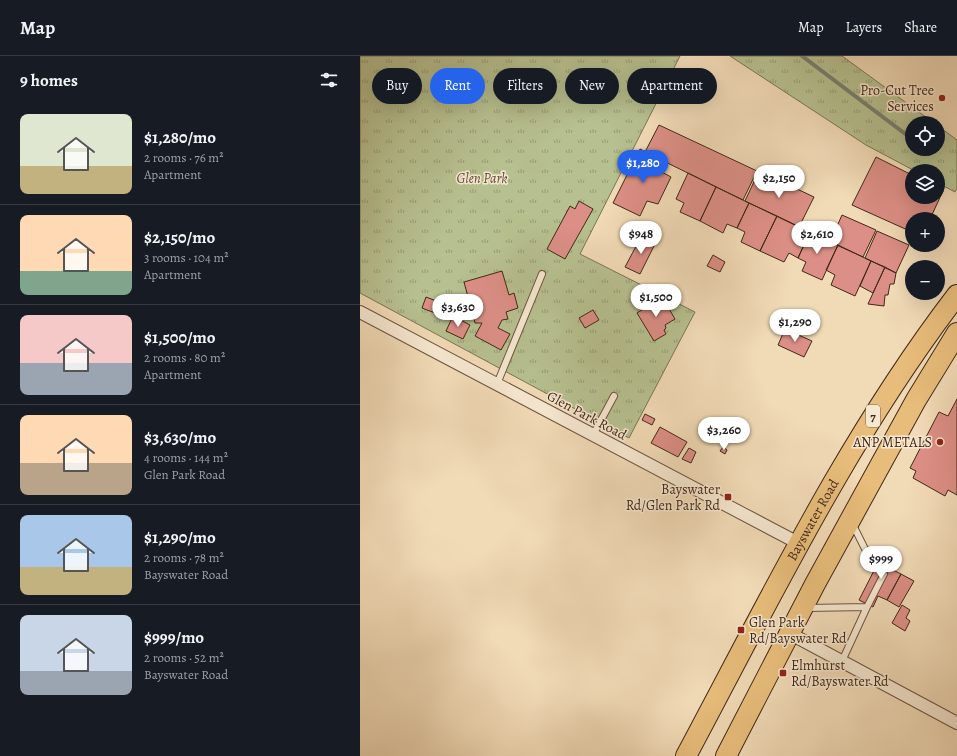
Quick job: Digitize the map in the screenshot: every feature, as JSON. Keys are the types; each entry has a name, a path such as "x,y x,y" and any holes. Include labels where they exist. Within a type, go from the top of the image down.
{"main road":[{"name":"Bayswater Road","path":"686,756 845,461 887,394 932,328 957,295"},
{"name":"7","path":"726,756 802,608 850,520 916,400 957,334"},
{"path":"800,544 829,560"},
{"path":"760,619 789,633"}],"street":[{"name":"Glen Park Road","path":"360,312 800,544"},
{"path":"789,633 957,722"}],"lane":[{"path":"497,384 542,274"},
{"path":"593,435 614,396"},
{"path":"842,661 884,574 872,563 850,520"},
{"path":"802,608 867,607"}],"green space":[{"name":"Glen Park","path":"360,56 680,56 674,68 627,68 627,104 656,104 580,254 695,312 629,438 360,293"},
{"path":"730,56 842,56 924,116 905,116 905,156 945,156 945,131 957,140 957,188 955,192 945,187 945,164 905,164 905,166 866,145"}],"building":[{"path":"659,125 757,171 743,200 645,152"},
{"path":"640,149 666,162 660,171 671,177 658,204 647,201 640,216 613,203"},
{"path":"876,157 905,172 905,204 937,204 933,212 905,212 905,229 852,205"},
{"path":"759,171 814,197 799,227 745,201"},
{"path":"688,173 716,187 700,221 680,212 684,203 676,199"},
{"path":"716,187 749,203 737,228 727,224 723,233 700,221"},
{"path":"579,201 593,209 565,259 547,249 570,206 575,209"},
{"path":"749,203 777,216 760,251 741,242 745,232 737,228"},
{"path":"842,215 876,230 863,257 830,242"},
{"path":"777,216 810,232 798,258 789,253 784,262 760,251"},
{"path":"877,231 905,243 906,252 896,273 865,258"},
{"path":"810,232 838,245 822,280 802,271 806,262 798,258"},
{"path":"642,235 656,242 640,274 625,267"},
{"path":"838,245 871,261 855,296 831,285 835,275 826,270"},
{"path":"713,255 725,262 720,272 707,266"},
{"path":"871,261 885,267 873,293 860,286"},
{"path":"885,267 896,273 894,284 890,284 888,295 885,295 884,306 868,304"},
{"path":"502,271 509,295 514,293 518,308 506,312 508,319 502,320 498,328 510,334 501,350 475,336 482,323 475,323 464,282"},
{"path":"426,297 439,302 435,313 422,308"},
{"path":"662,297 675,319 665,325 666,328 664,330 666,334 654,341 637,313"},
{"path":"593,310 599,320 585,328 579,318"},
{"path":"453,316 470,325 463,339 446,331"},
{"path":"785,329 812,341 804,357 778,345"},
{"name":"ANP METALS","path":"957,399 957,495 948,490 945,496 913,478 916,471 910,468 939,412 948,416"},
{"path":"645,414 655,419 652,425 642,420"},
{"path":"660,427 687,442 678,457 651,443"},
{"path":"723,447 727,450 725,454 720,451"},
{"path":"689,448 696,452 691,463 682,459"},
{"path":"884,551 898,559 893,570 901,574 887,600 878,596 873,607 859,600"},
{"path":"901,574 914,581 899,607 887,600"},
{"path":"902,605 910,610 906,618 910,621 905,631 892,623"}],"waterway":[{"path":"802,56 905,134"}],"place":[{"name":"Pro-Cut Tree Services","path":"942,98"},
{"name":"ANP METALS","path":"940,442"},
{"name":"Bayswater Rd/Glen Park Rd","path":"728,497"},
{"name":"Glen Park Rd/Bayswater Rd","path":"741,630"},
{"name":"Elmhurst Rd/Bayswater Rd","path":"783,673"}]}
